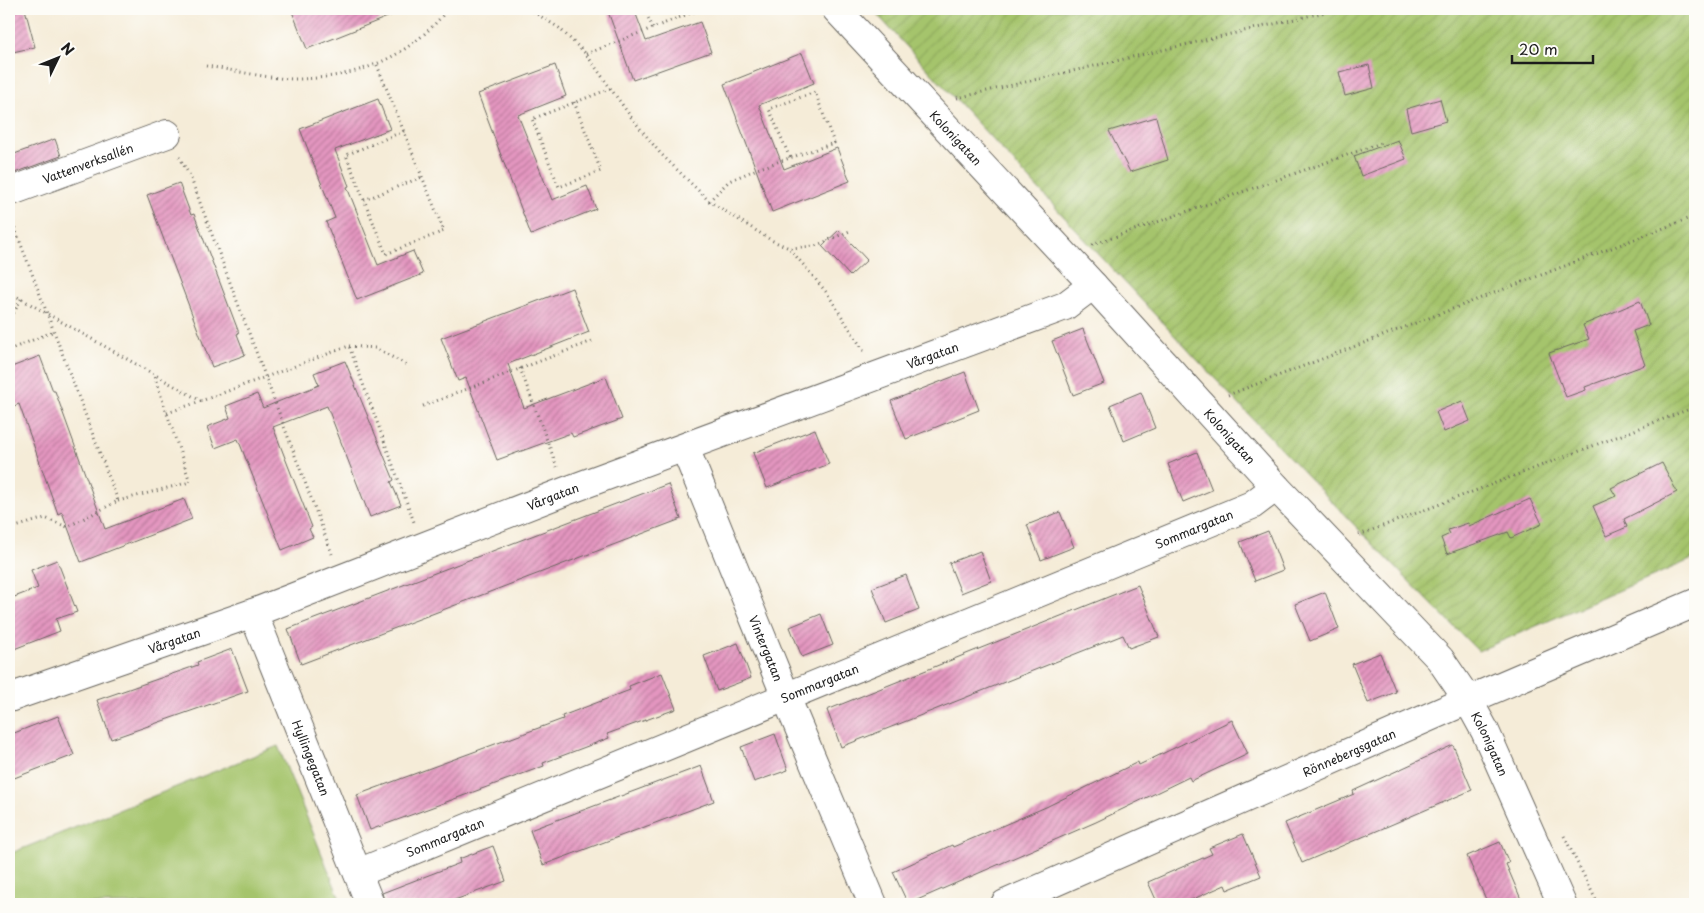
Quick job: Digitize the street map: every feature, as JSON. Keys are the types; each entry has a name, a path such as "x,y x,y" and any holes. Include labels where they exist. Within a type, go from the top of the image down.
{"street":[{"name":"Kolonigatan","path":"836,9 1093,285 1276,486 1440,659 1468,700 1518,803 1562,904"},
{"name":"Vattenverksallén","path":"9,192 167,134"},
{"name":"Vårgatan","path":"9,698 253,612 566,491 879,377 1065,306 1093,285"},
{"name":"Vintergatan","path":"685,448 786,697 873,904"},
{"name":"Sommargatan","path":"358,873 1252,505 1276,486"},
{"name":"Rönnebergsgatan","path":"1005,904 1468,700 1695,603"},
{"name":"Hyllingegatan","path":"253,612 370,904"}],"path":[{"path":"206,66 292,79 335,76 377,65 400,52 428,31 448,9"},
{"path":"529,9 559,28 586,54 631,117 660,152 710,201 764,236 789,248 827,293 879,377"},
{"path":"644,9 653,28"},
{"path":"586,54 701,9"},
{"path":"951,99 1338,9"},
{"path":"377,65 404,131 444,231 386,254 346,155 404,131"},
{"path":"574,102 601,171 559,187 532,119 574,102 612,88"},
{"path":"710,201 729,181 834,143 816,92 769,109 790,158"},
{"path":"167,134 190,176 341,578"},
{"path":"1089,246 1384,142"},
{"path":"364,200 422,177"},
{"path":"9,213 45,314 118,501"},
{"path":"1223,396 1695,216"},
{"path":"789,248 815,246 852,230"},
{"path":"9,292 202,401"},
{"path":"9,322 20,299"},
{"path":"9,350 52,332"},
{"path":"423,406 595,340"},
{"path":"349,346 423,547"},
{"path":"167,413 349,346 375,348 407,365"},
{"path":"520,368 566,491"},
{"path":"9,529 45,518 67,527 118,501 190,482 154,375"},
{"path":"1356,536 1695,408"}],"green space":[{"path":"872,9 1695,9 1695,558 1478,651 1400,573 1248,413"},
{"path":"278,746 342,904 9,904 9,854"}],"building":[{"path":"9,9 25,9 35,47 13,52 9,35"},
{"path":"291,9 405,9 405,10 307,49"},
{"path":"607,9 634,9 646,41 700,22 711,52 633,80"},
{"path":"802,53 814,83 759,105 784,169 837,148 850,181 772,212 724,84"},
{"path":"555,65 566,96 518,115 552,200 587,186 596,209 531,235 478,94"},
{"path":"1369,65 1374,88 1345,96 1339,72"},
{"path":"378,99 390,129 335,150 349,186 347,187 378,265 413,251 423,274 357,300 326,222 335,218 300,129"},
{"path":"1440,99 1446,121 1411,131 1406,109"},
{"path":"1156,117 1168,160 1130,172 1109,131"},
{"path":"55,139 61,156 9,175 9,156"},
{"path":"1398,140 1406,159 1361,176 1354,156"},
{"path":"179,183 191,215 194,214 239,333 237,334 245,355 212,367 147,195"},
{"path":"839,230 867,260 850,276 822,246"},
{"path":"572,288 589,332 508,364 524,408 606,377 622,419 573,437 571,433 497,460 466,378 458,381 441,338"},
{"path":"1640,301 1649,325 1633,331 1645,365 1585,387 1586,390 1566,397 1549,353 1589,339 1583,325"},
{"path":"1083,329 1104,383 1073,395 1052,341"},
{"path":"40,356 53,391 55,391 105,529 184,499 192,519 81,562 62,512 58,514 19,404 9,408 9,368"},
{"path":"345,361 394,480 391,482 401,505 370,517 327,406 273,427 312,527 309,529 313,537 282,550 238,439 215,448 207,427 230,418 226,406 257,394 263,408 319,385 314,373"},
{"path":"965,372 979,410 906,439 891,401"},
{"path":"1141,392 1155,428 1124,441 1110,405"},
{"path":"1462,401 1470,421 1444,432 1436,412"},
{"path":"815,429 829,464 767,488 753,453"},
{"path":"1197,452 1212,490 1183,502 1168,464"},
{"path":"1662,463 1677,492 1624,519 1627,527 1606,536 1593,506 1616,496 1611,488"},
{"path":"668,484 681,519 301,664 288,629"},
{"path":"1530,499 1542,524 1511,538 1508,532 1447,554 1441,538 1450,534 1448,530 1468,523 1469,526"},
{"path":"1060,512 1074,547 1041,560 1027,525"},
{"path":"1268,531 1283,570 1255,581 1240,542"},
{"path":"980,551 991,581 961,593 949,563"},
{"path":"57,560 77,612 56,619 60,631 9,651 9,599 38,588 31,570"},
{"path":"906,575 919,610 886,623 872,588"},
{"path":"1138,585 1159,637 1129,648 1123,635 841,747 827,710"},
{"path":"1325,592 1339,629 1310,641 1295,604"},
{"path":"821,614 833,645 802,657 790,627"},
{"path":"738,643 751,678 717,691 704,656"},
{"path":"232,649 248,691 111,739 97,700 198,665 197,662"},
{"path":"1380,653 1396,692 1368,703 1352,664"},
{"path":"662,673 676,709 607,734 609,738 543,763 544,766 370,830 357,795 563,719 562,716 630,690 629,686"},
{"path":"58,716 74,755 9,780 9,735"},
{"path":"1232,720 1248,754 1191,781 1189,777 1096,822 908,904 893,872 952,845 953,847 1046,807 1138,762 1139,765"},
{"path":"775,734 788,770 754,782 741,747"},
{"path":"1453,745 1472,790 1302,863 1285,823 1354,794 1353,791"},
{"path":"701,766 714,801 543,865 530,830"},
{"path":"1243,834 1261,876 1227,890 1225,885 1182,904 1158,904 1148,882 1212,854 1209,848"},
{"path":"1500,842 1509,863 1506,864 1523,904 1488,904 1467,856"},
{"path":"493,846 506,881 444,904 385,904 382,893 460,863 459,859"}]}
